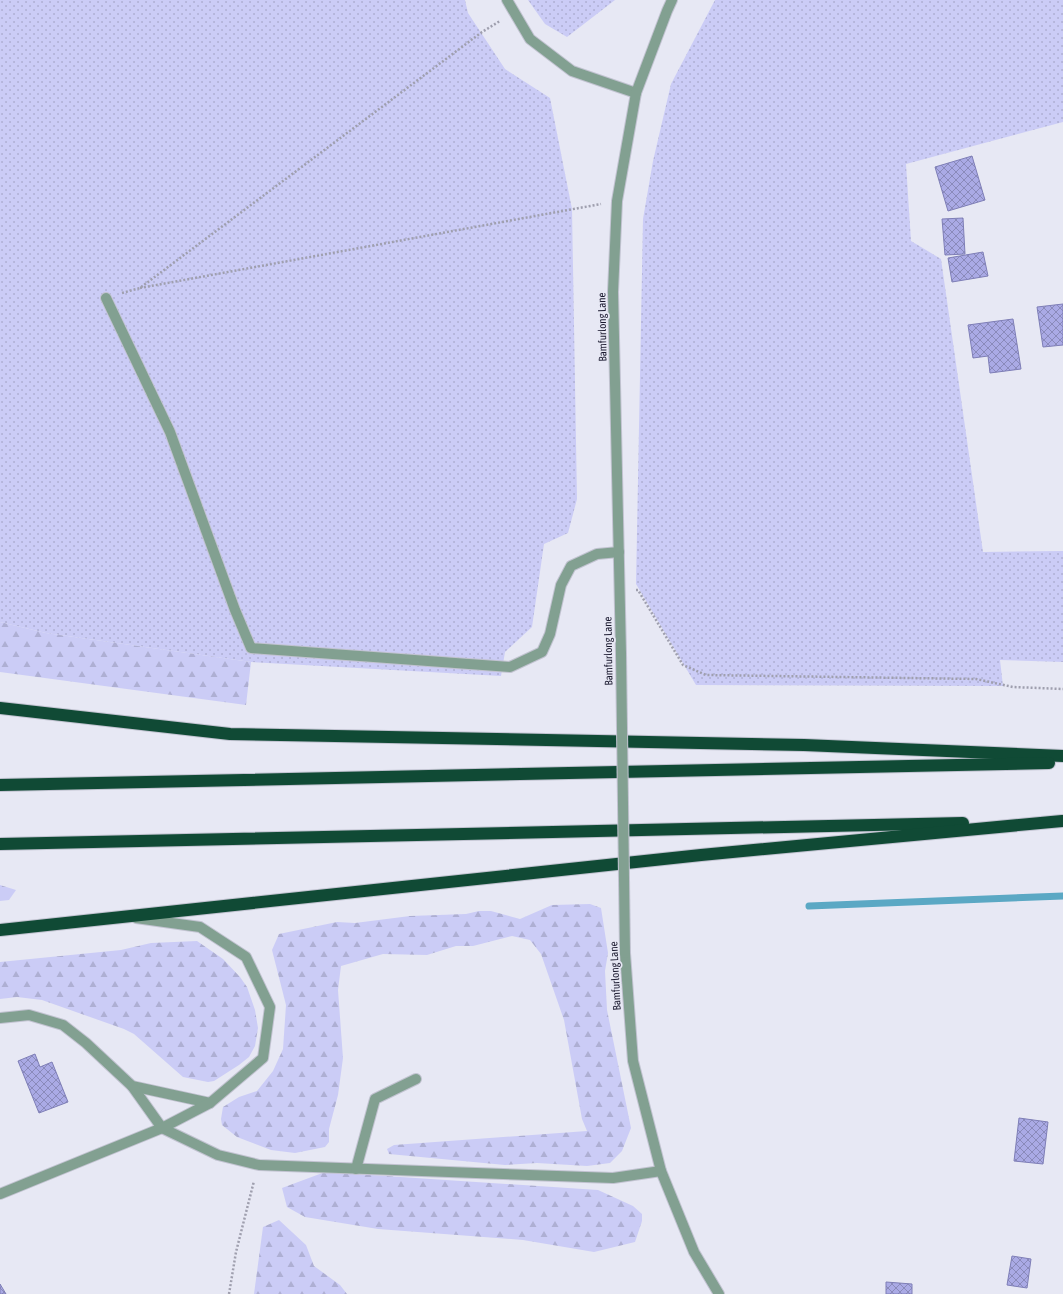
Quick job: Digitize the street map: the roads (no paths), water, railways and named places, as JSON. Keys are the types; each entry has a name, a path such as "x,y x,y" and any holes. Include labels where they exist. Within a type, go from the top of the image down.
{"highway":[{"path":"0,708 230,734 804,745 1063,756"},
{"path":"0,785 1063,763"},
{"path":"0,844 1062,821"},
{"path":"0,930 693,856 1062,821"}],"street":[{"path":"508,0 530,39 572,70 636,93"},
{"name":"Bamfurlong Lane","path":"672,0 636,93 617,201 613,292 621,654 625,953 633,1060 661,1171 694,1252 719,1294"},
{"path":"106,298 170,432 251,648 510,667 542,652 550,634 561,585 571,566 597,554 619,552"},
{"path":"0,1194 162,1128 210,1103 263,1058 270,1007 246,957 200,927 122,917"},
{"path":"0,1018 29,1015 63,1024 86,1043 132,1086 162,1128 218,1155 258,1165 613,1178 661,1171"},
{"path":"356,1168 375,1099 416,1079"},
{"path":"132,1086 210,1103"}],"waterway":[{"path":"809,906 1063,896"}]}
